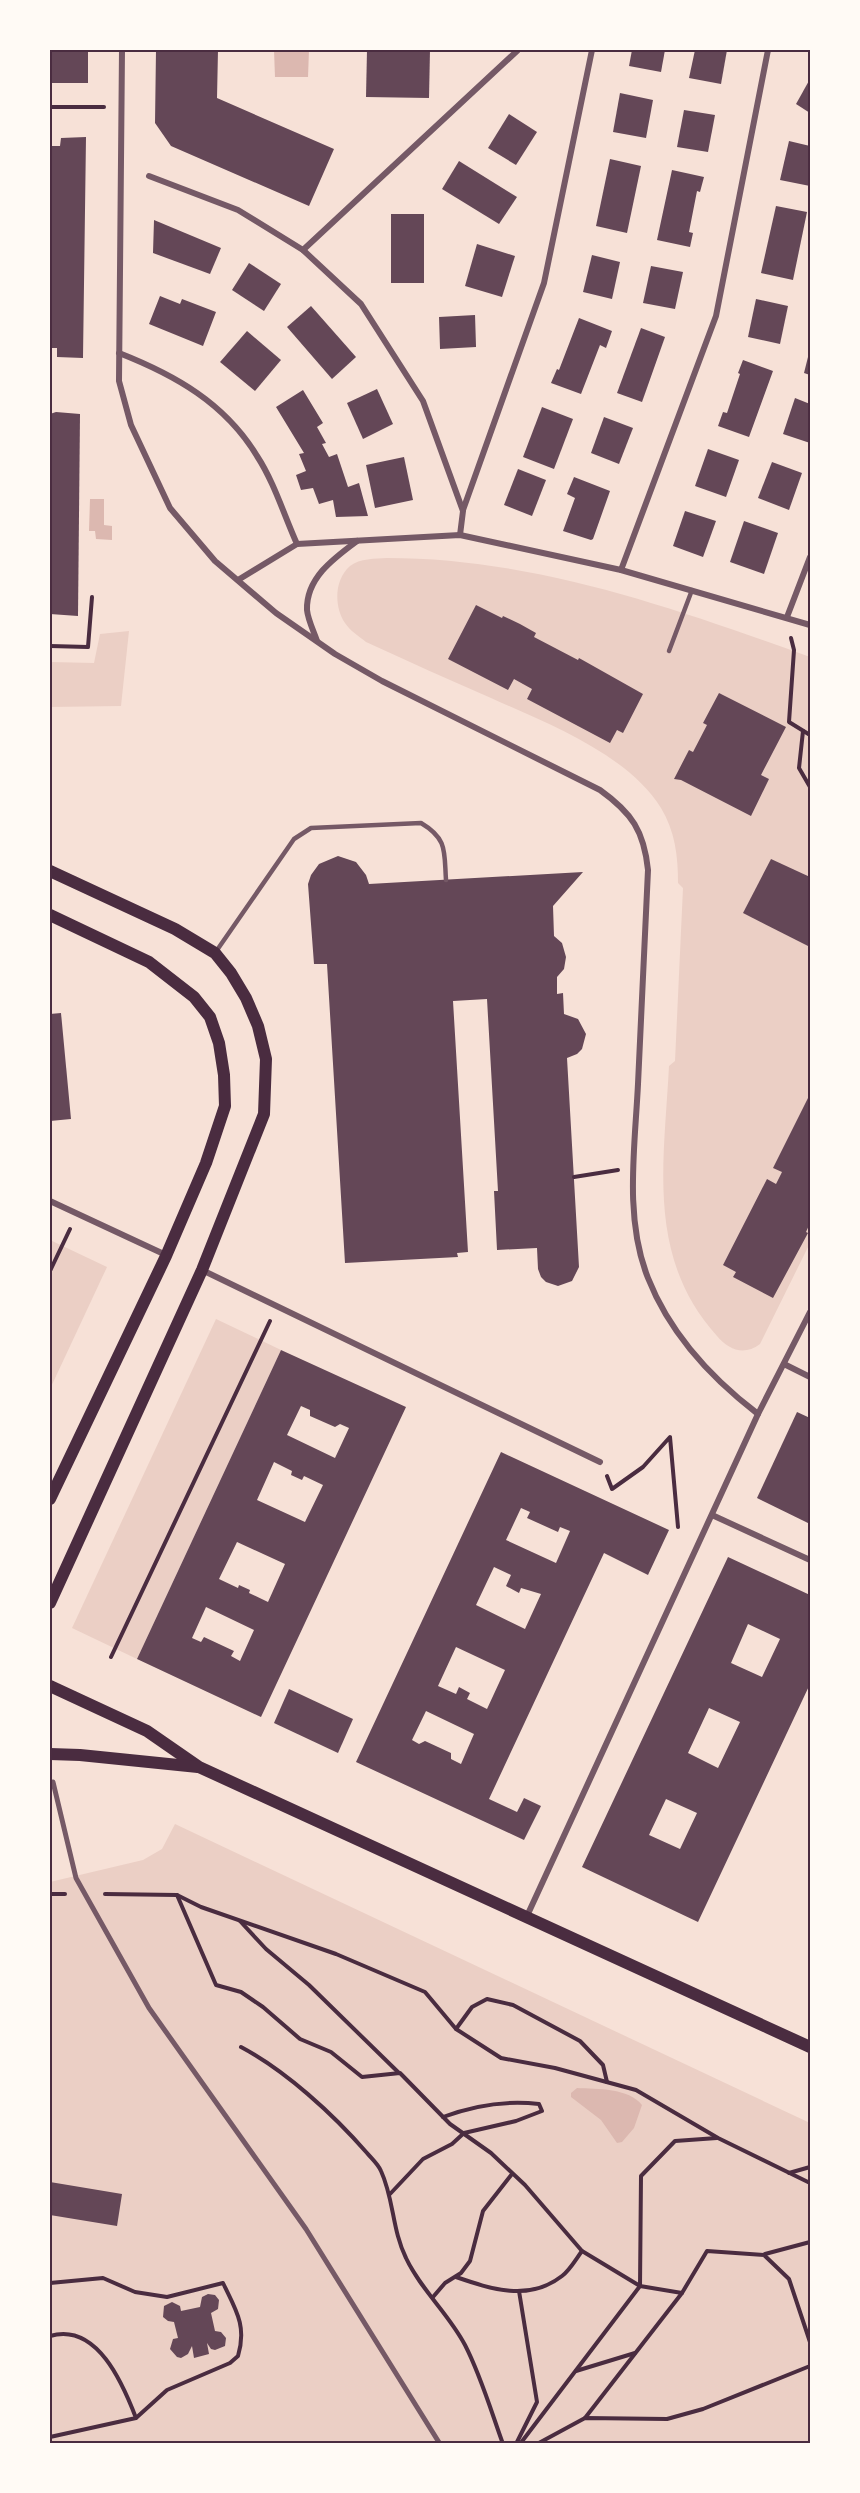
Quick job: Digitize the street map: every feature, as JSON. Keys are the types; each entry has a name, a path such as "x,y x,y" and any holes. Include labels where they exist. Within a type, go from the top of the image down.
{"main road":[{"path":"50,871 175,929 215,953 231,973 246,998 258,1026 266,1059 264,1114 202,1270 50,1603"},
{"path":"50,915 149,962 194,997 210,1017 219,1043 224,1075 225,1106 206,1163 166,1256 50,1499"},
{"path":"50,1686 147,1731 199,1767 810,2047"},
{"path":"50,1754 199,1767"}],"street":[{"path":"122,50 119,381 131,425 170,508 194,539 276,613 317,642 382,681 600,790 619,805 635,823 646,849 648,870 634,1170 636,1232 647,1276 658,1302 675,1330 698,1359 726,1388 758,1414"},
{"path":"303,250 518,50"},
{"path":"621,570 716,316 768,50"},
{"path":"460,535 463,511 544,283 590,51"},
{"path":"149,176 238,210 303,250 361,304 423,401 463,511"},
{"path":"119,353 178,379 202,394 238,429 263,466 297,544"},
{"path":"238,580 297,544 460,535 621,570 788,617 810,626"},
{"path":"317,642 307,610 311,588 326,565 357,541"},
{"path":"788,617 810,557"},
{"path":"50,1201 166,1256"},
{"path":"202,1270 600,1462"},
{"path":"527,1916 758,1414 810,1312"},
{"path":"784,1364 810,1377"},
{"path":"712,1515 810,1560"},
{"path":"53,1782 76,1878 149,2008 306,2229 440,2444"}],"lane":[{"path":"669,651 692,590"},
{"path":"215,953 294,839 311,828 421,823 436,832 444,846 446,880"}],"path":[{"path":"50,107 104,107"},
{"path":"50,646 88,647 92,597"},
{"path":"788,617 794,650 789,722 810,735"},
{"path":"803,731 799,768 810,787"},
{"path":"574,1177 606,1170 634,1170"},
{"path":"50,1271 77,1214"},
{"path":"111,1657 277,1306"},
{"path":"600,1462 612,1488 643,1467 670,1437 678,1527"},
{"path":"50,1894 177,1895 201,1907 336,1954 425,1992 456,2029 501,2058 555,2068 636,2090 718,2138 810,2183"},
{"path":"177,1895 216,1985 241,1992 263,2007 300,2039 331,2052 362,2077 399,2073"},
{"path":"239,1920 266,1949 309,1985 443,2117 491,2153 525,2185 582,2251 640,2286 682,2293"},
{"path":"456,2029 472,2007 487,1999 513,2005 580,2041 603,2065 607,2083"},
{"path":"241,2047 284,2075 353,2137 380,2169 389,2195 394,2228 406,2259 465,2346 503,2444"},
{"path":"389,2195 423,2159 452,2144 464,2133 516,2121 542,2111 539,2104 516,2102 483,2104 443,2117"},
{"path":"518,2444 640,2286 641,2176 675,2141 718,2138"},
{"path":"789,2173 810,2167"},
{"path":"433,2297 470,2261 483,2211 512,2174"},
{"path":"537,2444 585,2418 682,2293 707,2251 764,2255 810,2242"},
{"path":"456,2277 507,2292 535,2291 562,2276 582,2251"},
{"path":"764,2255 789,2280 810,2342"},
{"path":"50,2283 102,2278 135,2292 167,2297 223,2283 239,2316 243,2330 238,2356 230,2363 167,2390 136,2418 50,2437"},
{"path":"518,2444 537,2402 519,2291"},
{"path":"50,2336 73,2335 107,2359 117,2373 136,2418"},
{"path":"575,2371 635,2353"},
{"path":"585,2418 667,2419 704,2409 810,2366"}],"shaded area":[{"path":"274,50 309,50 308,77 275,77"},
{"path":"90,499 104,499 104,525 112,526 112,540 96,539 95,531 89,531"},
{"path":"368,559 442,560 550,576 655,604 810,657 810,1243 760,1344 754,1348 737,1350 717,1336 694,1306 679,1274 669,1242 664,1208 664,1138 669,1066 675,1061 683,888 678,883 675,844 666,817 646,789 628,772 584,742 536,718 366,642 352,631 341,617 339,609 337,594 341,579 354,563"},
{"path":"129,631 121,706 50,707 50,662 94,663 100,634"},
{"path":"50,1240 107,1267 50,1389"},
{"path":"216,1319 281,1350 137,1659 72,1628"},
{"path":"175,1824 810,2123 810,2443 50,2444 50,1882 143,1860 162,1849"},
{"path":"577,2088 621,2092 636,2099 642,2105 634,2128 622,2142 617,2143 601,2120 571,2097 571,2093"}],"building":[{"path":"50,50 88,50 88,83 50,83"},
{"path":"156,50 218,50 217,98 334,149 309,206 171,146 155,123"},
{"path":"367,50 430,50 429,98 366,97"},
{"path":"632,50 665,50 661,72 629,66"},
{"path":"695,50 727,50 721,84 689,78"},
{"path":"810,79 810,113 796,104"},
{"path":"620,93 653,100 646,138 613,132"},
{"path":"684,110 715,115 708,152 677,147"},
{"path":"509,114 537,132 516,165 488,148"},
{"path":"86,137 83,358 57,357 57,348 50,348 50,146 60,146 61,138"},
{"path":"789,141 810,146 810,186 780,180"},
{"path":"610,159 641,166 627,233 596,226"},
{"path":"459,161 517,197 499,224 442,189"},
{"path":"672,170 704,177 700,192 697,191 689,232 693,233 690,247 657,240"},
{"path":"776,206 807,212 793,280 761,273"},
{"path":"391,214 424,214 424,283 391,283"},
{"path":"154,220 221,248 210,274 153,253"},
{"path":"477,244 515,256 502,297 465,286"},
{"path":"592,255 620,262 612,299 583,292"},
{"path":"249,263 281,284 264,311 232,290"},
{"path":"651,266 683,272 675,309 643,303"},
{"path":"160,296 180,304 182,299 216,312 203,346 149,324"},
{"path":"756,299 788,306 780,344 748,337"},
{"path":"311,306 356,357 332,379 287,327"},
{"path":"475,315 476,347 440,349 439,317"},
{"path":"579,318 612,331 606,348 600,345 581,394 551,383 557,369 559,370"},
{"path":"641,328 665,337 642,402 617,393"},
{"path":"247,331 281,360 255,391 220,362"},
{"path":"810,349 810,375 804,373"},
{"path":"743,360 773,371 749,437 718,426 723,412 727,413"},
{"path":"377,389 393,424 363,439 347,403"},
{"path":"303,390 323,423 317,427 326,443 322,444 329,457 337,454 348,487 359,483 368,516 336,517 333,500 319,504 313,488 301,490 296,475 306,471 299,454 304,453 276,407"},
{"path":"795,398 810,404 810,443 783,434"},
{"path":"542,407 573,419 554,469 523,457"},
{"path":"56,412 80,414 78,616 50,614 50,414"},
{"path":"604,417 633,428 619,464 591,453"},
{"path":"708,449 739,460 726,497 695,486"},
{"path":"404,457 413,500 375,508 366,465"},
{"path":"772,462 802,473 789,510 758,498"},
{"path":"518,469 546,480 532,516 504,505"},
{"path":"574,477 610,491 591,540 563,531 575,498 567,494"},
{"path":"685,511 716,521 703,557 673,546"},
{"path":"744,521 778,533 764,574 730,562"},
{"path":"476,605 520,624 536,633 534,637 578,660 579,658 643,694 623,733 617,730 610,743 527,699 532,689 514,679 508,690 448,659"},
{"path":"719,693 786,727 761,775 769,779 751,816 681,780 674,779 689,750 693,752 707,725 703,723"},
{"path":"338,856 356,862 366,875 369,884 583,872 553,906 554,936 562,943 566,957 564,969 557,977 557,994 563,993 564,1014 578,1019 586,1034 582,1049 567,1058 579,1267 572,1281 558,1286 546,1282 538,1269 537,1248 497,1250 494,1191 498,1191 487,999 453,1001 468,1252 457,1253 458,1257 345,1263 327,964 314,964 308,884 319,864"},
{"path":"771,859 810,877 810,947 743,913"},
{"path":"61,1013 71,1119 50,1121 50,1014"},
{"path":"810,1094 810,1223 806,1232 808,1233 773,1298 733,1277 736,1272 723,1265 767,1179 776,1184 782,1172 773,1168"},
{"path":"281,1350 406,1407 261,1717 137,1659","holes":["301,1406 310,1410 310,1416 335,1427 340,1424 349,1428 335,1458 287,1435","274,1462 292,1471 291,1475 302,1480 304,1476 323,1485 305,1522 257,1500","237,1542 285,1564 268,1602 249,1593 250,1590 239,1585 238,1588 219,1579","206,1607 254,1630 240,1661 231,1656 234,1651 204,1637 201,1642 192,1638"]},
{"path":"797,1412 810,1418 810,1524 757,1498"},
{"path":"501,1452 669,1530 648,1575 604,1553 489,1799 517,1812 524,1798 541,1806 524,1840 356,1762","holes":["521,1508 530,1512 527,1518 558,1532 560,1527 570,1531 556,1563 506,1540","494,1567 511,1575 506,1586 519,1593 521,1588 541,1594 525,1629 476,1605","456,1647 505,1670 487,1709 467,1699 470,1693 459,1687 456,1694 438,1686","426,1711 474,1734 461,1764 451,1759 451,1753 425,1741 419,1744 412,1740"]},
{"path":"728,1557 810,1595 810,1684 698,1922 582,1867","holes":["748,1624 780,1639 762,1677 731,1663","709,1708 740,1722 718,1768 688,1753","666,1799 697,1813 680,1849 649,1835"]},
{"path":"289,1689 353,1719 338,1753 274,1723"},
{"path":"50,2182 122,2194 117,2226 50,2215"},
{"path":"208,2294 215,2295 219,2300 218,2309 211,2313 215,2331 221,2332 226,2338 225,2346 215,2350 211,2349 207,2343 209,2354 194,2358 192,2346 188,2354 181,2358 177,2357 170,2349 173,2339 178,2338 174,2322 163,2317 164,2306 172,2302 180,2306 181,2311 200,2307 202,2297"}]}
